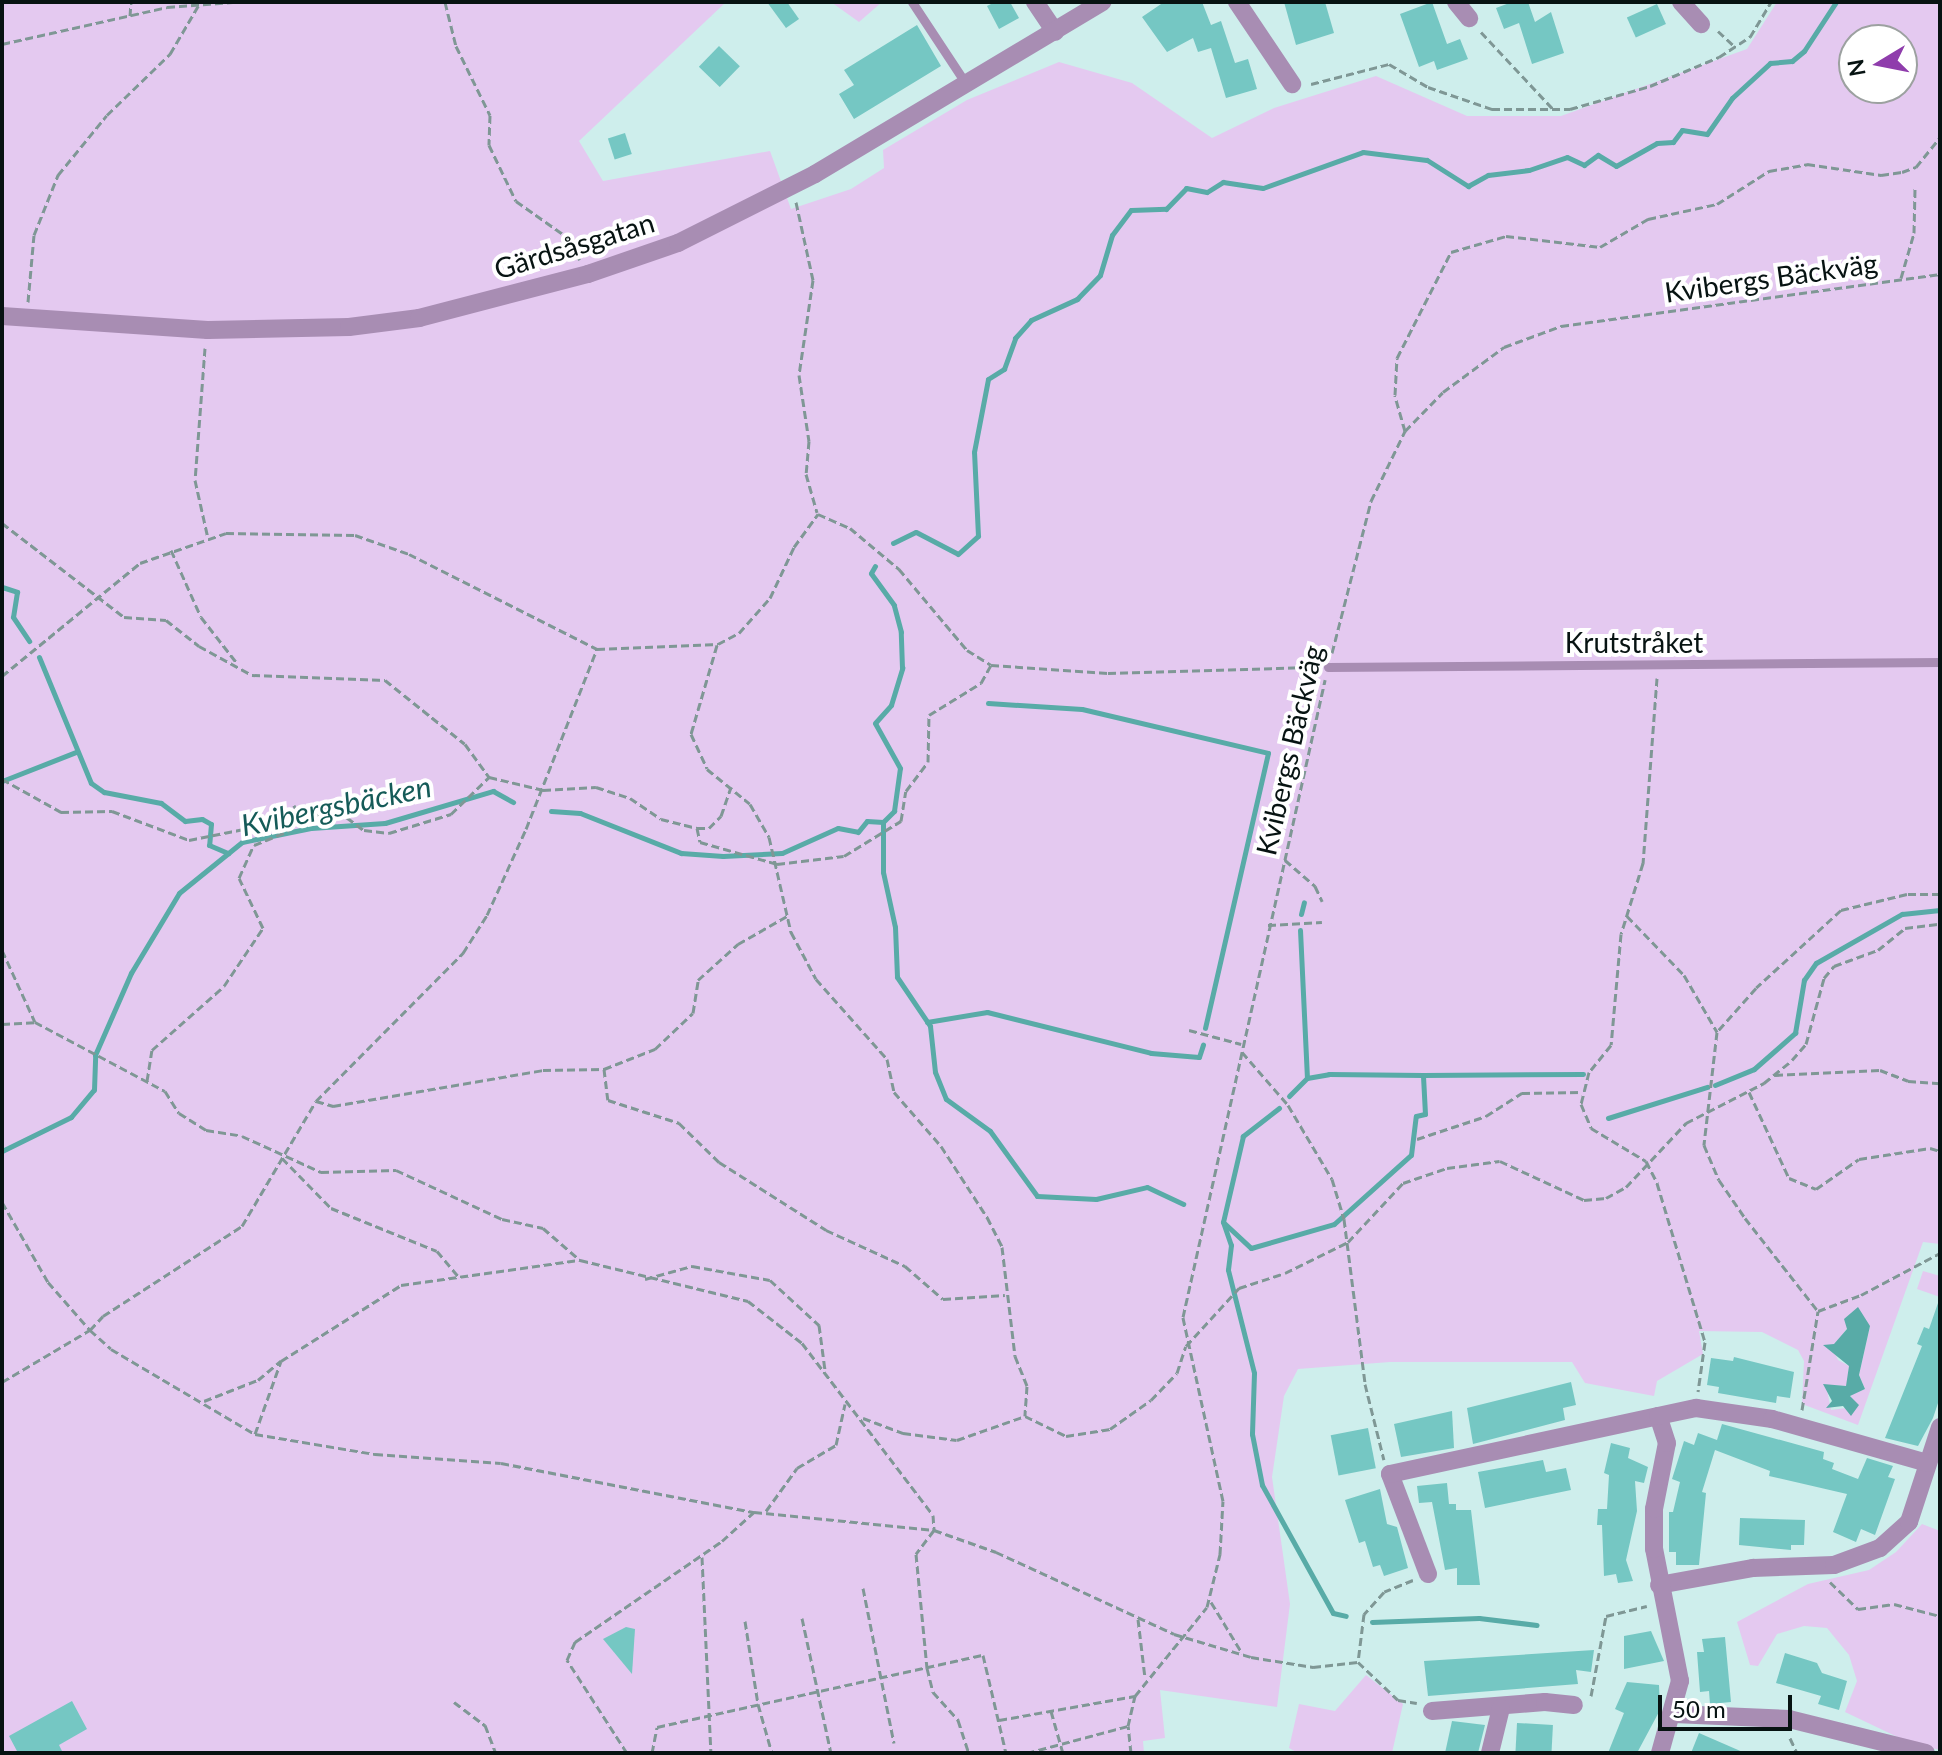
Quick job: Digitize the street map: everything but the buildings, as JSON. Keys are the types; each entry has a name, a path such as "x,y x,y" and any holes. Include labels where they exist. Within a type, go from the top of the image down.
{"street":[{"path":"1035,2 1055,32"},
{"name":"Gärdsåsgatan","path":"2,316 208,330 349,327 419,318 588,274 678,243 791,187 1102,2"},
{"path":"1237,2 1292,84"},
{"path":"1456,2 1469,18"},
{"path":"1681,2 1701,24"},
{"path":"1428,1574 1390,1474 1696,1408 1799,1426 1927,1463"},
{"path":"1658,1416 1667,1443 1654,1509 1661,1594 1679,1669 1674,1714 1660,1753"},
{"path":"1661,1594 1753,1568 1821,1565 1880,1548 1909,1522 1940,1427"},
{"path":"1432,1711 1574,1705"},
{"path":"1490,1753 1501,1708"},
{"path":"1674,1714 1789,1719 1926,1753"}],"lane":[{"path":"912,2 966,84"},
{"name":"Krutstråket","path":"1328,667 1940,662"}],"path":[{"path":"130,16 131,2"},
{"path":"2,44 130,16 233,2"},
{"path":"445,2 456,46 490,115 489,145 516,201 567,237 588,274"},
{"path":"1292,84 1309,85 1389,64 1465,102 1522,113 1555,111 1650,86 1735,47 1750,37 1771,2"},
{"path":"26,319 34,235 58,175 107,115 170,54 198,6"},
{"path":"1469,18 1555,111"},
{"path":"1701,24 1712,25 1735,47"},
{"path":"1405,431 1395,395 1397,358 1451,252 1506,236 1600,247 1648,219 1717,204 1769,171 1807,164 1881,175 1902,172 1916,167 1940,137"},
{"path":"791,187 813,280 799,375 809,441 806,474 818,514 850,528 899,569 967,650 991,665 1108,673 1328,667"},
{"path":"1901,279 1914,233 1915,188"},
{"name":"Kvibergs Bäckväg","path":"1131,1753 1128,1726 1135,1696 1145,1678 1183,1637 1210,1600 1223,1501 1214,1444 1186,1346 1183,1317 1241,1044 1328,667 1371,501 1405,431 1443,392 1504,347 1561,326 1940,274"},
{"path":"208,330 197,412 201,446 195,480 208,538"},
{"path":"2,676 140,563 226,533 355,535 409,554 597,649 718,644 739,633 770,598 794,547 818,514"},
{"path":"2,523 95,598 124,617 166,620 199,646 252,675 385,680 465,744 489,777 543,790 596,787 630,798 661,819 697,828 709,828 721,816 731,787"},
{"path":"171,550 201,617 239,666"},
{"path":"718,644 691,734 707,769 750,804 777,864 787,916 816,979 887,1059 894,1092 941,1146 987,1217 1002,1247 1005,1295 1015,1356 1027,1386 1025,1416"},
{"path":"2,1382 90,1330 103,1316 242,1226 279,1156 316,1101 463,953 487,915 543,790 597,649"},
{"path":"1658,664 1643,863 1621,934 1611,1045 1589,1072 1582,1093 1583,1116 1591,1128 1646,1161 1657,1183 1682,1276 1702,1326 1705,1342 1696,1408"},
{"path":"697,828 700,842 777,864 844,856 901,821 906,791 928,762 929,715 981,683 991,665"},
{"path":"147,1081 152,1050 224,986 263,928 239,878 254,845 288,831 299,819 332,811 364,830 389,833 451,814 489,777"},
{"path":"2,779 61,812 112,811 189,840 244,829"},
{"path":"294,805 299,819"},
{"path":"331,805 332,811"},
{"path":"1284,859 1315,886 1322,901"},
{"path":"1799,1426 1818,1311 1719,1180 1704,1145 1717,1032 1841,910 1907,894 1940,894"},
{"path":"316,1101 333,1106 543,1070 604,1069 655,1049 693,1013 698,980 738,944 787,916"},
{"path":"1627,916 1684,975 1717,1032"},
{"path":"1268,925 1322,922"},
{"path":"863,1418 903,1433 957,1440 1025,1416 1066,1436 1110,1429 1151,1400 1177,1373 1186,1346 1239,1288 1285,1273 1346,1242 1403,1183 1447,1168 1509,1163 1539,1183 1584,1200 1606,1198 1626,1187 1646,1161 1706,1112 1749,1091 1806,1044 1824,978 1834,966 1878,950 1905,928 1940,924"},
{"path":"2,950 35,1022"},
{"path":"2,1024 35,1022 165,1091 179,1113 206,1130 242,1136 279,1156 321,1172 396,1170 502,1219 543,1228 580,1260 642,1279 748,1301 802,1343 845,1404 863,1418 933,1515 934,1530 916,1554 927,1668 933,1692 958,1720 969,1753"},
{"path":"1189,1030 1241,1044"},
{"path":"1240,1050 1288,1105 1307,1144 1324,1162 1344,1219 1363,1333 1365,1384 1380,1452 1390,1474"},
{"path":"604,1069 608,1100 679,1123 719,1162 826,1230 905,1266 943,1299 1005,1295"},
{"path":"1772,1075 1880,1070 1908,1081 1940,1083"},
{"path":"1749,1091 1789,1178 1816,1189 1859,1159 1930,1148 1940,1151"},
{"path":"1417,1139 1486,1116 1522,1093 1582,1093"},
{"path":"279,1156 331,1208 437,1251 460,1278"},
{"path":"2,1202 48,1282 90,1330 111,1349 204,1401 255,1434 360,1452 501,1463 754,1512 934,1530 996,1552 1183,1637 1313,1667 1358,1662 1398,1700 1432,1711"},
{"path":"1818,1311 1861,1295 1940,1253"},
{"path":"204,1401 258,1380 281,1361 401,1285 580,1260"},
{"path":"642,1279 692,1266 770,1280 819,1325 825,1374"},
{"path":"255,1434 281,1361"},
{"path":"765,1512 797,1468 836,1445 845,1404"},
{"path":"627,1753 567,1660 575,1642 702,1555 754,1512"},
{"path":"702,1555 711,1753"},
{"path":"1821,1565 1824,1576 1848,1605 1858,1609 1894,1604 1940,1616"},
{"path":"1358,1662 1364,1614 1384,1592 1428,1574"},
{"path":"863,1588 878,1680 894,1743"},
{"path":"1574,1705 1592,1694 1606,1616 1661,1594"},
{"path":"1210,1600 1242,1653"},
{"path":"802,1618 831,1753"},
{"path":"1138,1619 1145,1678"},
{"path":"745,1621 758,1704 772,1753"},
{"path":"652,1753 657,1727 983,1655 1006,1753"},
{"path":"999,1720 1135,1696"},
{"path":"454,1702 485,1725 496,1753"},
{"path":"1051,1711 1063,1753"},
{"path":"1027,1753 1128,1726"},
{"path":"1790,1737 1797,1753"}],"shaded area":[{"path":"2,2 726,2 579,141 603,181 770,151 791,209 851,189 884,168 883,150 967,100 1059,62 1132,83 1212,138 1274,108 1376,76 1467,116 1561,116 1747,49 1777,2 1940,2 1940,1244 1923,1242 1858,1425 1802,1404 1804,1361 1798,1350 1762,1332 1699,1331 1703,1354 1657,1381 1654,1396 1585,1383 1572,1362 1390,1362 1298,1369 1284,1396 1272,1477 1290,1604 1277,1707 1160,1690 1165,1738 1143,1741 1144,1753 2,1753","holes":["1852,1316 1870,1326 1859,1375 1865,1389 1852,1394 1846,1408 1831,1410 1826,1385 1847,1386 1849,1366 1838,1360 1833,1349 1849,1325 1844,1319"]},
{"path":"831,2 882,2 859,22"},
{"path":"1923,1271 1940,1276 1940,1297 1917,1289"},
{"path":"1922,1524 1940,1531 1940,1750 1908,1742 1845,1712 1857,1681 1849,1655 1827,1628 1804,1626 1777,1634 1758,1666 1750,1665 1737,1622 1808,1584 1869,1570 1896,1552"},
{"path":"1366,1675 1403,1704 1392,1753 1298,1753 1289,1748 1299,1704 1335,1711"}],"water":[{"path":"1858,1307 1870,1326 1859,1375 1865,1389 1850,1396 1859,1405 1851,1416 1843,1406 1826,1408 1832,1401 1823,1384 1846,1386 1849,1366 1823,1345 1834,1344 1847,1329 1844,1319"}],"waterway":[{"name":"Kvibergsbäcken","path":"893,543 916,532 958,554 978,536 974,452 988,379 1004,369 1015,338 1031,320 1077,299 1100,275 1112,235 1131,210 1166,209 1186,188 1207,192 1223,182 1263,188 1363,152 1427,160 1468,186 1488,175 1529,170 1567,157 1584,165 1598,155 1616,166 1657,143 1673,142 1682,130 1707,134 1732,98 1770,63 1792,61 1804,51 1836,2"},
{"name":"Kvibergsbäcken","path":"551,811 580,813 681,853 723,856 782,853 838,828 858,832 867,821 883,822 894,811 900,768 875,723 891,705 902,668 901,632 894,605 871,573 875,566"},
{"path":"2,587 17,592 13,617 29,641"},
{"path":"39,657 91,783 104,792 161,803 185,821 202,819 211,824 209,845 228,853"},
{"path":"988,703 1082,709 1268,753 1205,1028"},
{"path":"2,781 76,752"},
{"name":"Kvibergsbäcken","path":"2,1151 71,1117 94,1090 95,1055 131,973 179,893 242,842 311,828 385,823 493,791 513,802"},
{"path":"883,822 883,872 895,927 897,977 930,1026 935,1072 946,1099 990,1131 1037,1196 1096,1199 1147,1187 1183,1204"},
{"path":"1301,914 1304,902"},
{"path":"1715,1085 1754,1069 1795,1033 1804,980 1816,963 1902,914 1940,910"},
{"path":"1300,930 1307,1078"},
{"path":"927,1022 987,1012 1151,1053 1199,1057 1203,1045"},
{"path":"1289,1096 1307,1078 1329,1074 1423,1075"},
{"path":"1223,1222 1251,1248 1334,1224 1411,1155 1416,1116 1425,1114 1423,1075 1583,1074"},
{"path":"1608,1118 1707,1087"},
{"path":"1279,1108 1243,1136 1223,1222 1231,1245 1228,1270 1254,1373 1252,1434 1262,1485 1333,1613 1346,1616"},
{"path":"1372,1622 1479,1618 1537,1625"}]}
